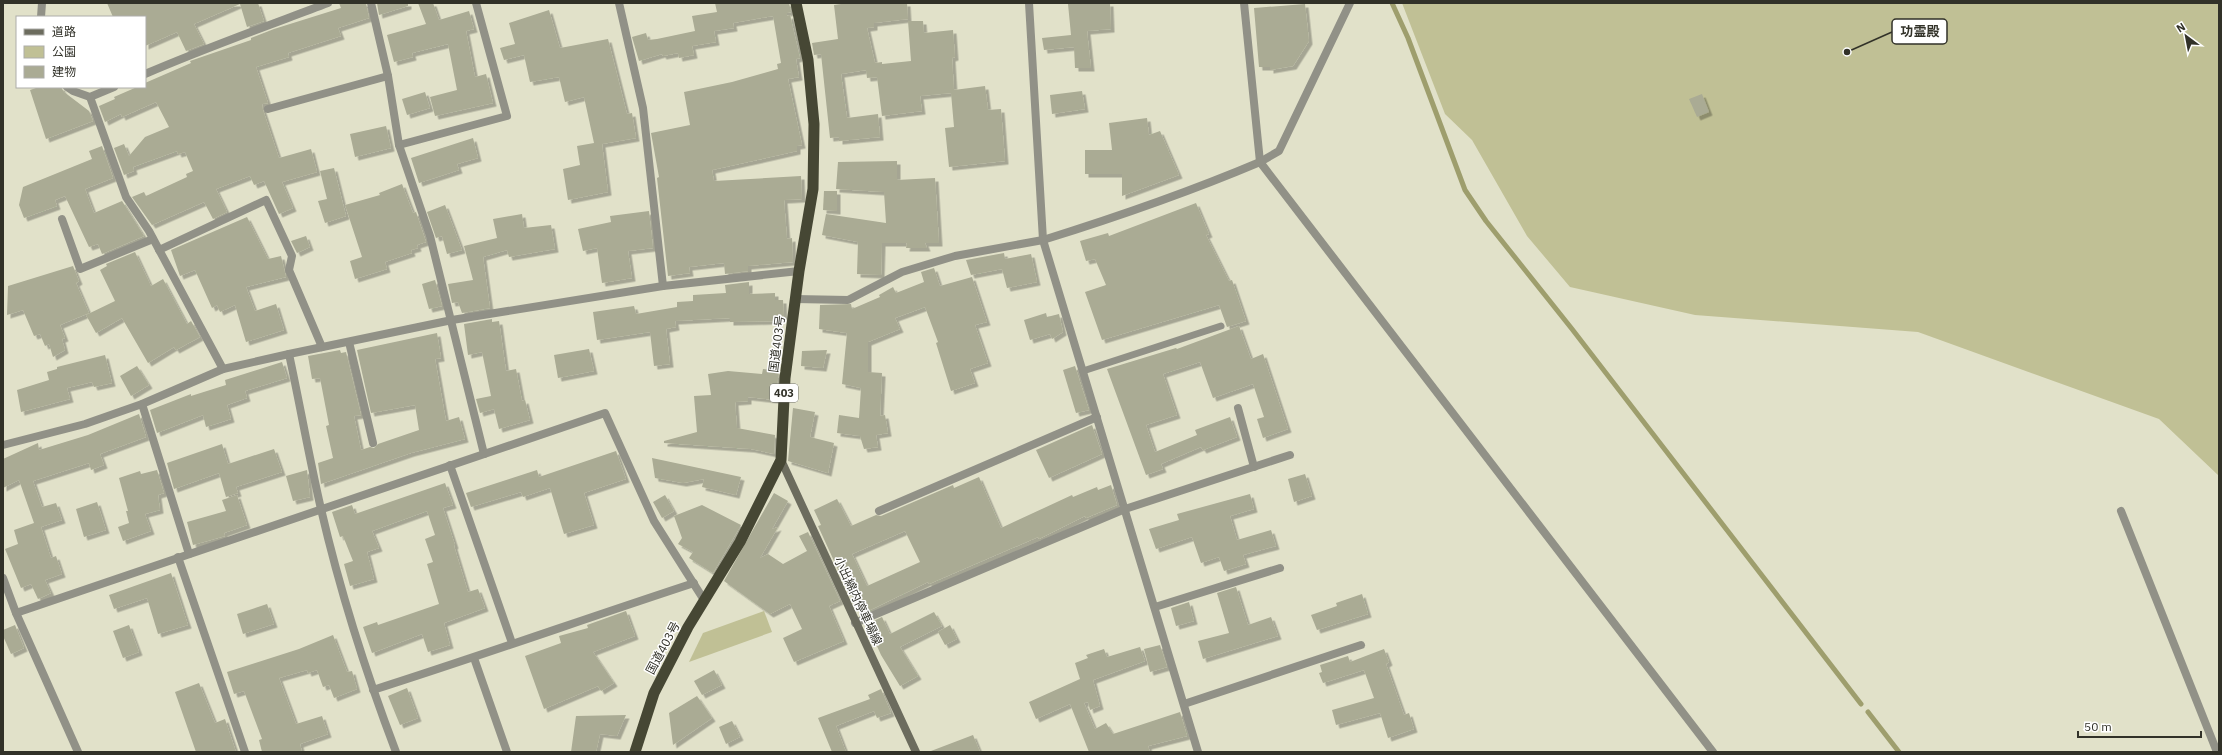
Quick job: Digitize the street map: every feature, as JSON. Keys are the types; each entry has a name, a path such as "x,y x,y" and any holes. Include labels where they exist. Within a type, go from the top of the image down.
{"highway":[{"name":"国道403号","path":"635,752 654,693 688,627 740,542 780,460 785,378 799,271 813,189 814,124 808,60 796,3"}],"main road":[{"name":"小出綿内停車場線","path":"780,460 916,752"}],"street":[{"path":"41,16 42,3"},
{"path":"146,74 219,42 268,27 328,3"},
{"path":"371,3 388,76 399,145 430,236 484,454"},
{"path":"399,145 507,116 476,3"},
{"path":"619,3 643,108 663,286"},
{"path":"1029,3 1043,240 1198,752"},
{"path":"1244,3 1260,162 1713,752"},
{"path":"795,300 848,300 902,272 955,256 1043,240 1115,218 1186,192 1260,162 1279,151 1350,3"},
{"path":"268,109 388,76"},
{"path":"68,88 90,97 112,88"},
{"path":"90,97 126,197 160,250 223,369"},
{"path":"160,250 266,200 292,256 289,270 322,347"},
{"path":"62,219 80,269 153,239"},
{"path":"3,445 85,424 142,404 223,369 322,347 452,320 663,286 799,271"},
{"path":"349,342 373,443"},
{"path":"290,354 321,509 372,690 396,752"},
{"path":"142,404 189,554"},
{"path":"1238,408 1254,467"},
{"path":"16,613 605,413 654,521 704,600"},
{"path":"879,511 1097,417"},
{"path":"855,623 1125,509 1290,455"},
{"path":"450,465 512,643"},
{"path":"2121,511 2217,752"},
{"path":"178,557 245,752"},
{"path":"1155,607 1280,568"},
{"path":"3,578 16,613 78,752"},
{"path":"372,690 474,658 512,643 694,583"},
{"path":"1184,704 1360,645"},
{"path":"474,658 507,752"}],"lane":[{"path":"1083,371 1221,326"}],"green space":[{"path":"1402,3 2219,3 2219,476 2159,419 1918,332 1695,315 1570,287 1527,236 1472,140 1445,114"},
{"path":"764,611 772,632 689,662 703,633"}],"building":[{"path":"107,3 258,3 264,21 247,27 240,4 194,24 204,44 186,51 177,32 146,46 146,16 113,16"},
{"path":"339,3 366,3 369,18 338,28 341,36 288,53 289,57 256,67 268,103 262,104 263,110 279,158 311,149 317,172 282,182 293,208 279,214 264,181 254,185 250,176 216,189 227,212 213,219 204,202 152,225 132,197 144,192 146,196 187,177 186,174 193,171 185,152 178,154 177,151 133,167 134,171 124,175 114,148 124,144 129,156 145,137 169,127 156,102 122,117 121,114 105,122 99,106 115,99 114,97 135,88 146,88 146,83 191,63 190,61 251,40 251,38 274,29 341,8"},
{"path":"377,3 408,3 408,6 379,15"},
{"path":"418,3 433,3 439,20 469,11 474,29 466,31 475,77 486,74 493,103 435,116 430,97 457,90 448,44 412,53 413,57 394,62 387,35 426,24"},
{"path":"715,3 789,3 791,12 787,13 787,16 790,15 800,58 796,59 799,77 788,79 802,145 797,146 797,151 712,170 714,181 801,176 802,199 784,200 787,239 792,238 793,262 748,266 748,271 725,274 724,263 689,267 690,273 668,276 657,178 659,177 651,133 690,125 684,92 732,82 778,69 777,64 781,63 773,16 733,23 734,28 714,31 716,42 692,46 694,55 679,58 678,53 663,56 662,54 639,61 632,37 646,33 648,40 695,31 692,16 717,12"},
{"path":"848,3 907,3 908,19 874,23 874,27 867,28 875,63 882,62 882,64 911,61 908,21 923,21 924,33 953,30 955,57 952,58 954,90 985,86 988,110 1001,109 1005,161 949,167 945,128 954,127 951,93 920,96 922,111 882,116 877,77 867,78 866,70 841,74 847,118 878,114 880,137 839,141 839,137 830,138 821,54 814,55 812,43 838,39 834,5"},
{"path":"1110,3 1111,29 1087,31 1091,68 1075,68 1074,47 1044,50 1042,38 1071,35 1068,4"},
{"path":"1305,4 1309,41 1293,66 1270,70 1270,67 1259,67 1254,8"},
{"path":"549,10 560,48 608,39 627,114 632,113 636,138 602,144 608,192 568,200 563,169 580,165 577,146 594,143 584,97 565,102 559,77 530,82 524,55 504,60 500,48 515,44 509,23"},
{"path":"36,88 62,88 64,92 89,111 93,121 46,139 30,90"},
{"path":"1082,91 1085,109 1052,114 1050,95"},
{"path":"425,92 430,108 407,115 402,99"},
{"path":"1702,94 1709,112 1697,117 1689,99"},
{"path":"1147,118 1149,135 1160,131 1179,175 1122,196 1122,174 1085,174 1085,150 1112,150 1109,123"},
{"path":"386,126 391,148 355,157 350,134"},
{"path":"473,138 478,158 457,164 459,170 419,183 411,158"},
{"path":"102,146 113,178 85,189 94,213 122,201 144,236 102,254 98,244 89,247 65,196 55,200 57,206 24,218 19,205 23,187 92,159 89,151"},
{"path":"897,161 897,180 935,178 939,243 925,243 927,248 906,248 907,243 882,243 881,275 857,274 858,242 822,235 826,214 886,223 884,192 836,189 838,162"},
{"path":"334,168 346,216 325,223 318,201 327,199 320,171"},
{"path":"402,184 413,213 416,212 426,242 417,245 418,248 411,250 412,253 385,262 387,269 355,279 350,261 362,257 345,205 380,195 379,193"},
{"path":"824,191 837,191 837,211 823,210"},
{"path":"1196,203 1209,234 1206,235 1229,281 1232,280 1246,321 1227,327 1219,305 1102,340 1085,292 1106,285 1095,259 1086,261 1080,241 1108,233 1109,236"},
{"path":"445,205 462,250 447,254 442,236 436,238 427,212"},
{"path":"649,211 653,248 628,251 632,278 602,283 597,248 583,251 578,229 611,222 610,216"},
{"path":"522,214 524,228 551,225 555,249 509,257 507,250 483,257 490,308 462,313 458,302 452,303 448,284 473,280 464,246 497,238 493,219"},
{"path":"247,217 268,259 281,256 286,277 246,287 255,311 276,304 284,330 246,342 235,305 220,312 217,305 212,308 195,270 180,276 171,250"},
{"path":"306,236 310,247 297,253 291,241"},
{"path":"135,252 151,286 163,279 187,324 191,321 200,337 176,350 174,347 148,363 122,318 96,333 86,315 115,301 100,270 107,266 106,264"},
{"path":"1004,253 1005,259 1031,254 1037,282 1007,288 1002,269 971,275 966,260"},
{"path":"73,266 79,281 76,283 89,313 60,325 65,338 62,339 65,350 53,357 49,344 45,346 40,334 34,336 23,310 7,315 8,286"},
{"path":"934,268 940,286 972,277 987,322 975,325 988,363 970,369 975,383 951,391 936,343 938,342 925,307 895,318 900,329 868,342 868,372 882,373 880,416 885,415 888,433 876,435 878,447 864,449 860,436 837,433 839,415 859,418 861,388 842,384 847,333 819,329 820,305 851,304 852,309 880,297 879,295 893,287 896,293 924,282 921,272"},
{"path":"435,280 442,306 429,309 422,284"},
{"path":"749,282 749,294 775,293 775,300 783,300 784,316 773,317 774,321 730,322 730,318 675,321 676,327 666,329 670,364 654,366 650,332 597,340 593,312 634,306 636,314 677,307 677,302 693,301 693,295 726,293 725,285"},
{"path":"1046,313 1047,317 1059,314 1063,332 1052,339 1050,334 1030,340 1024,320"},
{"path":"492,319 492,322 499,321 506,371 516,369 522,401 525,400 530,420 499,429 494,409 480,413 476,399 491,396 482,352 468,355 464,324"},
{"path":"1239,326 1251,359 1263,354 1288,429 1263,438 1257,419 1264,417 1253,384 1213,398 1200,362 1163,374 1177,415 1146,425 1155,452 1197,435 1195,430 1230,417 1237,437 1203,450 1201,447 1161,464 1163,469 1146,475 1107,369 1176,348 1177,349"},
{"path":"437,333 441,358 435,359 446,421 459,417 465,439 411,453 321,484 318,463 333,458 326,426 329,425 320,378 312,379 308,356 340,350 341,353 346,352 361,415 354,416 361,450 370,447 374,448 378,444 419,430 415,405 371,413 357,350"},
{"path":"589,349 594,371 558,378 554,355"},
{"path":"827,350 823,368 801,366 802,351"},
{"path":"105,355 112,383 94,387 92,382 67,388 70,399 21,412 17,390 49,380 47,372 57,369 57,367"},
{"path":"282,362 287,378 245,391 247,398 227,405 231,419 206,427 203,415 157,433 150,410 191,394 191,396 226,385 225,380"},
{"path":"137,366 149,385 131,396 120,376"},
{"path":"1075,366 1089,410 1076,413 1063,370"},
{"path":"763,369 779,371 775,400 748,397 748,401 735,402 737,428 775,435 774,454 751,449 664,443 664,441 697,432 694,396 711,395 708,374 728,371 762,374"},
{"path":"793,408 815,412 810,437 834,443 828,473 788,461"},
{"path":"139,414 146,437 100,454 104,465 91,470 89,463 33,481 42,507 56,503 62,520 41,527 51,558 56,556 62,574 45,580 51,593 38,599 31,584 21,588 5,549 18,544 14,530 34,523 19,480 3,488 3,459 38,443 39,450 88,435"},
{"path":"1092,425 1102,454 1049,478 1036,450"},
{"path":"222,444 228,464 274,449 282,472 236,487 238,493 226,497 219,473 174,489 167,463"},
{"path":"616,451 626,479 584,493 594,525 564,534 550,488 523,497 521,492 471,507 466,493 537,470 539,477"},
{"path":"652,458 741,477 736,495 702,487 704,479 683,483 655,478"},
{"path":"157,470 164,493 158,495 160,510 145,514 151,531 123,541 118,527 129,523 126,511 128,511 119,478 140,471 141,474"},
{"path":"307,470 310,497 293,501 286,476"},
{"path":"1305,474 1312,496 1294,502 1288,479"},
{"path":"979,477 1001,528 1072,495 1073,497 1097,487 1098,490 1111,485 1117,505 1086,518 1085,516 1039,539 1038,537 929,584 928,582 864,613 855,593 850,596 818,526 821,525 814,510 837,499 851,526 876,515 881,516 953,485 954,488","holes":["905,531 920,562 867,586 852,554"]},
{"path":"445,483 453,505 443,508 468,592 478,589 485,608 444,623 450,645 428,652 422,634 372,653 363,627 377,622 378,625 439,604 427,564 433,562 425,539 435,535 427,511 372,531 379,548 367,552 374,579 350,586 344,564 353,561 343,536 340,537 332,512 352,505 355,514"},
{"path":"774,493 788,501 772,529 778,527 760,558 768,554 783,564 807,551 799,536 808,532 840,601 829,606 844,641 794,662 783,638 802,629 790,604 770,614 724,581"},
{"path":"1250,494 1254,509 1230,516 1237,540 1271,530 1276,546 1243,555 1246,564 1224,571 1219,557 1201,563 1192,537 1156,549 1149,529 1179,520 1177,514"},
{"path":"237,495 247,525 224,533 225,536 193,545 187,522 226,511 222,500"},
{"path":"665,495 674,511 662,518 653,502"},
{"path":"97,502 106,530 84,537 76,509"},
{"path":"702,505 741,525 713,573 689,558 693,552 678,544 682,538 674,516"},
{"path":"171,573 188,625 158,634 147,598 114,609 109,595"},
{"path":"1236,587 1248,625 1271,617 1278,636 1203,659 1198,641 1229,633 1217,593"},
{"path":"1362,594 1368,614 1317,630 1311,615 1337,606 1336,603"},
{"path":"1189,602 1194,621 1176,626 1171,608"},
{"path":"267,604 274,624 243,634 237,614"},
{"path":"626,611 635,636 593,652 614,683 601,691 598,686 544,709 525,656 561,643 559,636 588,628 587,625"},
{"path":"934,612 942,626 900,647 918,676 900,686 881,655 867,624 882,617 890,634"},
{"path":"15,625 24,648 11,654 3,636 3,630"},
{"path":"129,625 139,652 123,658 113,631"},
{"path":"950,625 957,639 945,645 938,632"},
{"path":"333,635 347,672 352,671 357,689 334,698 329,685 323,687 317,670 308,673 307,670 279,678 296,724 322,716 328,734 300,744 302,752 262,752 259,740 262,739 244,691 234,694 227,672 299,649"},
{"path":"1160,645 1167,667 1150,672 1144,649"},
{"path":"1140,647 1145,661 1093,680 1100,706 1090,710 1088,702 1084,703 1095,729 1106,723 1113,734 1180,712 1187,736 1148,746 1150,752 1089,752 1070,704 1036,719 1029,702 1080,679 1075,663 1088,658 1086,655 1104,649 1107,657"},
{"path":"1384,649 1389,662 1386,664 1404,715 1409,713 1414,729 1388,738 1380,713 1336,725 1332,710 1374,698 1364,670 1323,683 1319,673 1322,672 1320,665 1348,656 1350,662"},
{"path":"714,670 722,685 702,695 694,681"},
{"path":"199,683 215,723 225,719 236,752 196,752 175,692"},
{"path":"407,688 418,718 400,725 388,696"},
{"path":"881,689 891,713 877,718 874,711 836,726 846,752 832,752 818,718 870,699 868,695"},
{"path":"697,696 712,718 673,745 669,713"},
{"path":"626,715 617,736 600,734 596,752 571,752 576,716"},
{"path":"732,721 740,737 726,744 719,727"},
{"path":"973,735 980,752 931,752 931,751"}],"waterway":[{"path":"1392,3 1408,38 1465,190 1486,221 1572,329 1861,704"},
{"path":"1868,712 1899,752"}],"place":[{"name":"功霊殿","path":"1847,52"}]}
